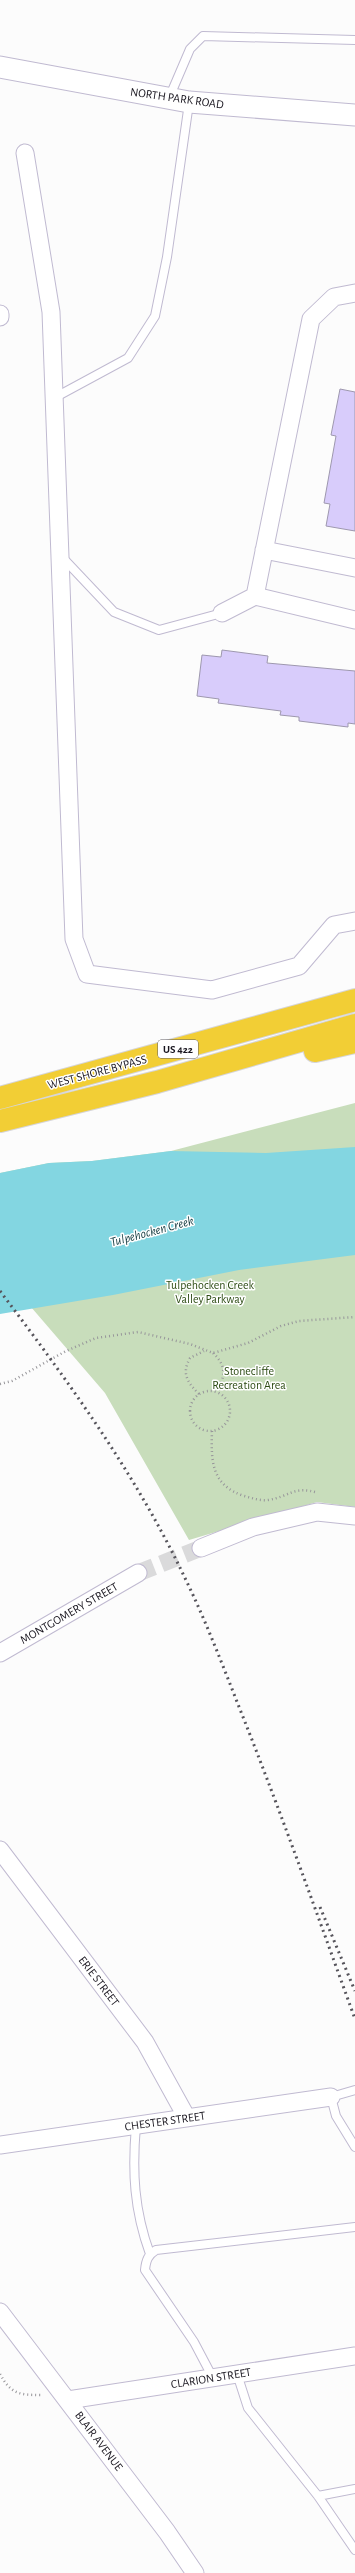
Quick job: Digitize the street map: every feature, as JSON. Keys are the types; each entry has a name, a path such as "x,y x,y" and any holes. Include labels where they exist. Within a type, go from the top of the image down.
{"highway":[{"name":"WEST SHORE BYPASS","path":"0,1098 355,1000"},
{"name":"WEST SHORE BYPASS","path":"0,1121 158,1082 355,1025"},
{"path":"0,1121 355,1042"}],"street":[{"name":"NORTH PARK ROAD","path":"0,67 189,102 355,115"},
{"path":"25,153 51,312 74,939 87,974 212,990 299,966 334,925 355,921"},
{"path":"255,596 310,319 334,297 355,293"},
{"path":"264,550 355,568"},
{"path":"222,613 255,596 355,620"},
{"path":"201,1548 252,1527 317,1512 355,1516"},
{"name":"MONTGOMERY STREET","path":"0,1653 138,1573"},
{"name":"ERIE STREET","path":"0,1850 145,2042 188,2118"},
{"name":"CHESTER STREET","path":"0,2145 330,2097"},
{"name":"BLAIR AVENUE","path":"0,2312 63,2394 195,2573"},
{"name":"CLARION STREET","path":"63,2394 212,2378 355,2356"}],"lane":[{"path":"169,99 190,49 203,36 355,40"},
{"path":"54,398 128,358 156,316 168,258 189,102"},
{"path":"60,555 114,612 159,630 222,613"},
{"path":"355,2090 330,2097 336,2116 355,2147"},
{"path":"136,2125 133,2165 137,2208 139,2223 150,2254"},
{"path":"212,2378 194,2342 145,2270 146,2260 150,2254 156,2250 355,2227"},
{"path":"237,2374 248,2408 318,2496 355,2550"},
{"path":"318,2496 355,2489"}],"path":[{"path":"0,1384 12,1381 66,1351 96,1338 138,1332 190,1344 213,1353 248,1343 281,1326 299,1321 355,1317"},
{"path":"199,1394 188,1383 185,1372 190,1358 205,1351"},
{"path":"213,1353 222,1363 224,1370 217,1392"},
{"path":"204,1392 217,1392 227,1401 230,1414 224,1426 212,1431 199,1428 191,1418 191,1404 199,1394 204,1392"},
{"path":"212,1431 211,1460 219,1479 231,1490 266,1500 299,1489 325,1496"},
{"path":"0,2374 8,2388 22,2395 63,2394"}],"green space":[{"name":"Tulpehocken Creek Valley Parkway","path":"355,1103 355,1507 317,1502 189,1540 105,1393 0,1271 0,1173 49,1163 92,1161 171,1151"}],"water":[{"name":"Tulpehocken Creek","path":"355,1147 355,1255 239,1270 113,1295 0,1314 0,1173 49,1163 92,1161 171,1151 266,1153"}],"building":[{"path":"340,389 355,392 355,531 326,526 330,504 324,503 336,436 331,435"},
{"path":"222,650 268,656 267,663 355,671 355,724 348,723 348,727 299,721 299,717 280,715 281,711 218,703 219,699 197,696 202,655 221,657"}],"tunnel":[{"path":"138,1573 201,1548"}],"railway":[{"path":"0,1291 51,1359 122,1464 165,1538 184,1576 225,1670 261,1763 355,2019"},
{"path":"320,1907 355,1991"}],"park label":[{"name":"Stonecliffe Recreation Area","path":"249,1378"}]}
